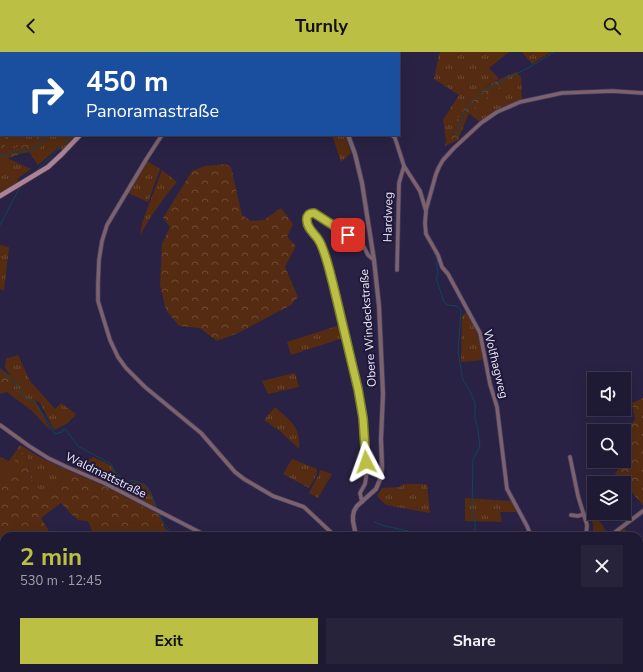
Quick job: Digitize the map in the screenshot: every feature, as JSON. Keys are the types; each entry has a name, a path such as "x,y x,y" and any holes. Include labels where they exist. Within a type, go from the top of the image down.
{"main road":[{"path":"0,196 48,167 79,136"}],"street":[{"path":"426,211 436,174 443,160 481,123 497,112 520,102 562,93 612,91 643,93"},
{"path":"161,136 107,225 102,241 99,260 98,301 110,340 118,357 126,368 145,388 201,433 235,472 273,496 304,507 331,532"},
{"name":"Obere Windeckstraße","path":"348,136 355,154 362,183 374,260 379,306 382,394 381,477 373,492 357,506 353,516 355,532"},
{"name":"Wolfhagweg","path":"393,136 404,166 420,191 426,211 426,234 438,254 442,267 448,274 480,333 490,384 497,407 507,489 529,532"},
{"name":"Hardweg","path":"398,270 399,183 404,166"},
{"path":"362,502 360,493 365,484 367,472 363,418 358,389 330,272 319,240 309,228 307,223 308,215 314,213 359,241 368,255 374,260"},
{"name":"Waldmattstraße","path":"0,425 28,446 48,458 104,483 199,532"},
{"path":"570,457 578,496 584,514 587,532"},
{"path":"615,532 643,511"},
{"path":"571,515 578,516 584,514"}],"green space":[{"path":"441,52 509,52 489,68 499,79 486,87 455,124 452,136 446,140 443,120 459,95 434,79 439,54"},
{"path":"522,52 551,52 532,64"},
{"path":"516,72 521,77 522,100 504,106 480,122 468,113 507,81 507,76"},
{"path":"507,76 507,81 469,113 458,140 445,146 446,140 452,136 455,124 464,108 484,89"},
{"path":"0,136 5,136 4,142 6,146 12,149 29,143 37,136 48,136 40,148 35,151 20,154 0,161"},
{"path":"5,136 37,136 29,143 12,149 7,147 4,140"},
{"path":"48,136 76,136 62,151 58,148 38,165 29,152 38,148"},
{"path":"332,136 345,136 351,153 341,162"},
{"path":"7,158 31,169 17,179 19,182 0,194 0,161"},
{"path":"147,161 160,169 148,202 128,193"},
{"path":"226,164 231,167 242,215 251,221 264,220 281,208 293,224 287,237 296,246 285,267 298,297 291,305 238,333 217,341 200,328 179,326 166,310 160,285 162,244 170,227 163,218 192,171 205,166"},
{"path":"162,170 177,182 157,208 140,236 142,223"},
{"path":"0,245 9,247 4,290 0,289"},
{"path":"467,311 480,341 482,360 461,362 462,316"},
{"path":"340,325 343,338 291,355 287,342"},
{"path":"18,355 30,381 55,409 61,403 76,414 68,423 54,430 40,403 23,392 35,400 51,431 32,411 7,392 17,384 5,368 6,359"},
{"path":"0,368 11,376 17,384 7,392 0,394"},
{"path":"295,373 299,387 268,394 262,381"},
{"path":"643,398 643,505 631,491 631,476 618,476 615,473 620,468 631,468 631,425 635,419 632,403"},
{"path":"275,407 290,420 296,429 299,449 280,431 264,420"},
{"path":"20,445 41,458 71,472 51,490 43,492 32,480 27,454 20,452 6,475 0,474 0,457 9,461"},
{"path":"20,452 27,454 32,480 43,492 51,490 71,472 98,483 159,514 165,528 170,532 92,532 88,521 78,520 61,503 41,518 50,532 0,532 0,474 6,475"},
{"path":"93,457 110,465 122,482 143,483 151,492 158,510 75,469"},
{"path":"292,459 317,469 317,474 309,488 283,474"},
{"path":"320,470 332,474 318,498 309,493"},
{"path":"403,484 427,484 430,513 386,505 377,496 382,488 400,487"},
{"path":"465,498 511,501 518,512 500,512 502,522 465,521"},
{"path":"591,520 599,520 607,532 593,532 593,524"},
{"path":"624,528 627,532 618,532"}],"waterway":[{"path":"456,137 464,113 472,102 485,90 530,67 554,52"},
{"path":"0,156 37,147 47,136"},
{"path":"37,170 72,136"},
{"path":"0,225 20,187"},
{"path":"433,250 437,260 438,274 436,278 444,302 448,305 457,306 461,311 458,352 463,380 475,403 475,418 480,446 473,459 472,508 475,522 475,532"},
{"path":"0,371 15,382 23,396 37,405 55,434 62,432 63,429 65,429 78,446 111,464 116,474 127,482 134,480 147,486 157,509"},
{"path":"159,513 162,520 171,532"},
{"path":"374,522 412,532"}],"route":[{"path":"348,235 314,213 308,215 307,223 322,246 330,272 358,389 363,418 366,462"}]}
